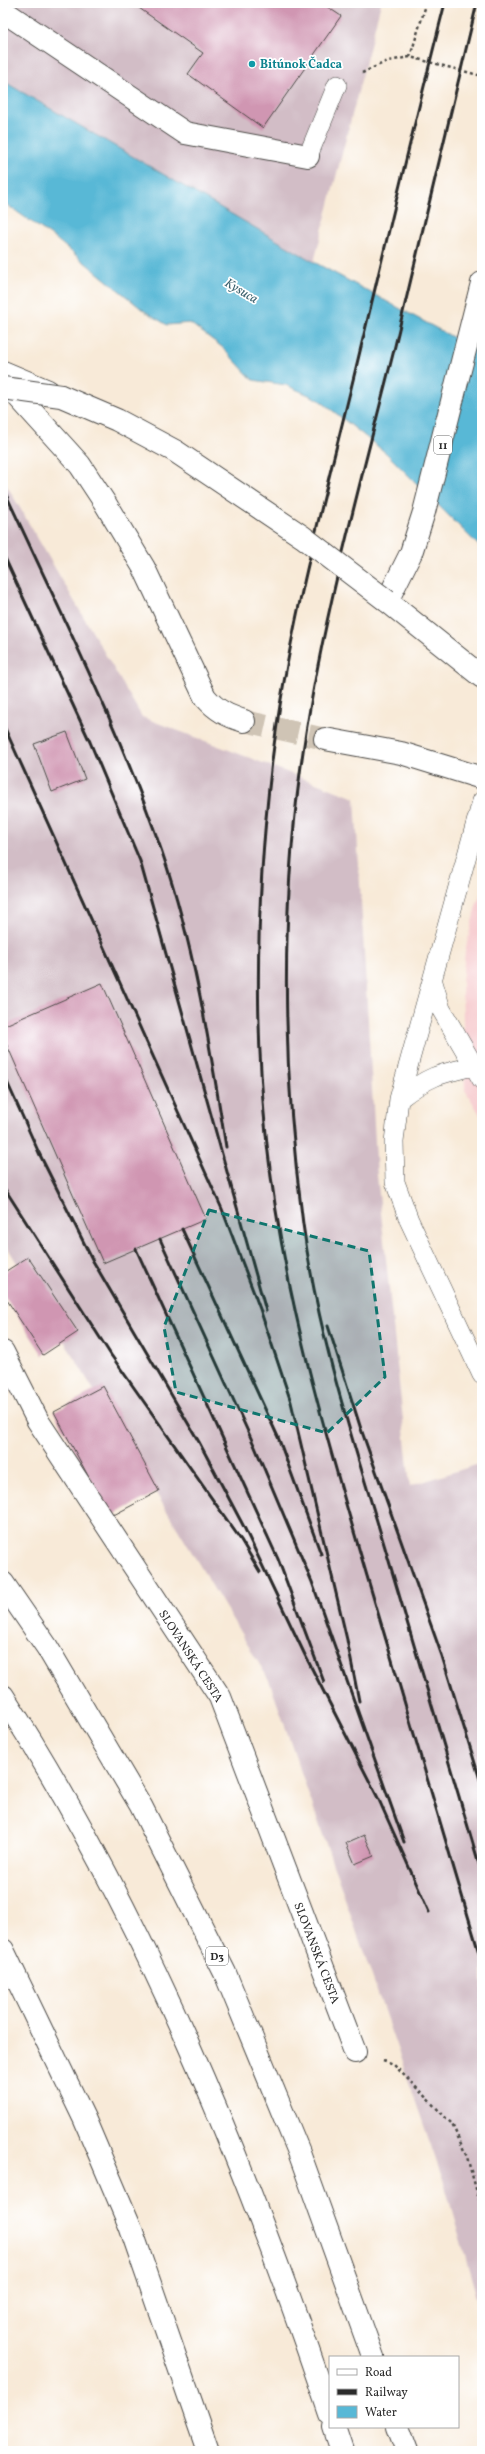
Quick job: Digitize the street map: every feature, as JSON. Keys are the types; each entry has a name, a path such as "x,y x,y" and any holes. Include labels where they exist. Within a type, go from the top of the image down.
{"main road":[{"path":"3,11 185,133 308,156"},
{"name":"11","path":"387,601 411,553 424,512 482,283"},
{"path":"3,372 117,420 175,451 303,536 482,676"},
{"path":"3,380 80,465 105,503 144,568 205,697 215,708 228,716 244,721"},
{"path":"3,388 60,396"},
{"path":"325,739 401,753 482,778"},
{"name":"SLOVANSKÁ CESTA","path":"3,1352 38,1421 220,1697 355,2052"},
{"name":"D3","path":"3,1584 47,1647 141,1806 225,1973 299,2152 373,2356"},
{"path":"3,1696 117,1891 188,2040 258,2212 329,2411"},
{"path":"3,1950 84,2118 130,2226 208,2451"},
{"path":"334,2428 342,2451"},
{"path":"398,2428 407,2451"}],"lane":[{"path":"308,156 336,85"},
{"path":"482,801 434,982 399,1099 394,1142 395,1182 409,1220 482,1375"},
{"path":"434,982 441,1009 478,1073"},
{"path":"399,1099 423,1081 440,1073 478,1073"}],"path":[{"path":"410,57 425,8"},
{"path":"336,85 388,61 410,57 482,76"},
{"path":"469,73 470,68"},
{"path":"355,2052 394,2065 452,2124 467,2157 482,2210"}],"highlighted area":[{"path":"209,1210 369,1251 385,1377 327,1433 176,1392 164,1327"}],"shaded area":[{"path":"3,3 381,3 314,262 3,81"},
{"path":"3,479 142,717 355,798 377,1175 410,1486 482,1463 482,2315 445,2186 269,1680 3,1240"},
{"path":"482,891 482,1118 465,1090 462,983 465,951 476,906"}],"water":[{"name":"Kysuca","path":"3,81 314,262 482,353 482,549 386,453 318,399 286,385 253,380 222,347 190,323 167,325 143,310 56,239 3,202"}],"building":[{"name":"Bitúnok Čadca","path":"143,3 328,3 326,6 341,16 263,128 188,74 203,53 139,8"},
{"path":"67,732 85,779 52,792 34,744"},
{"path":"102,983 206,1219 103,1263 3,1036 3,1026"},
{"path":"28,1257 78,1332 43,1355 3,1294 3,1273"},
{"path":"103,1386 159,1491 110,1517 54,1412"},
{"path":"364,1835 374,1856 355,1864 346,1843"}],"tunnel":[{"path":"244,721 325,739"}],"railway":[{"path":"445,3 307,567 287,664 272,761 267,809 260,905 258,1000 263,1096 274,1199 283,1254 307,1362 367,1576 482,1963"},
{"path":"477,3 394,350 341,560 318,666 300,773 294,829 289,886 286,998 291,1111 296,1168 310,1266 327,1348 482,1874"},
{"path":"3,488 87,668 127,759 162,852 174,888 193,961 226,1147"},
{"path":"3,554 90,742 140,861 266,1311"},
{"path":"3,724 222,1209 260,1309 291,1402 348,1644"},
{"path":"3,1073 39,1153 93,1261 199,1442 244,1527 305,1655 379,1800 429,1912"},
{"path":"3,1186 111,1355 241,1540 260,1572"},
{"path":"182,1229 278,1437 321,1554"},
{"path":"160,1239 255,1447 312,1582 404,1842"},
{"path":"136,1249 278,1559 324,1682"},
{"path":"328,1326 361,1429 442,1656 482,1786"},
{"path":"347,1640 359,1701"}],"place":[{"name":"Bitúnok Čadca","path":"252,64"}]}
